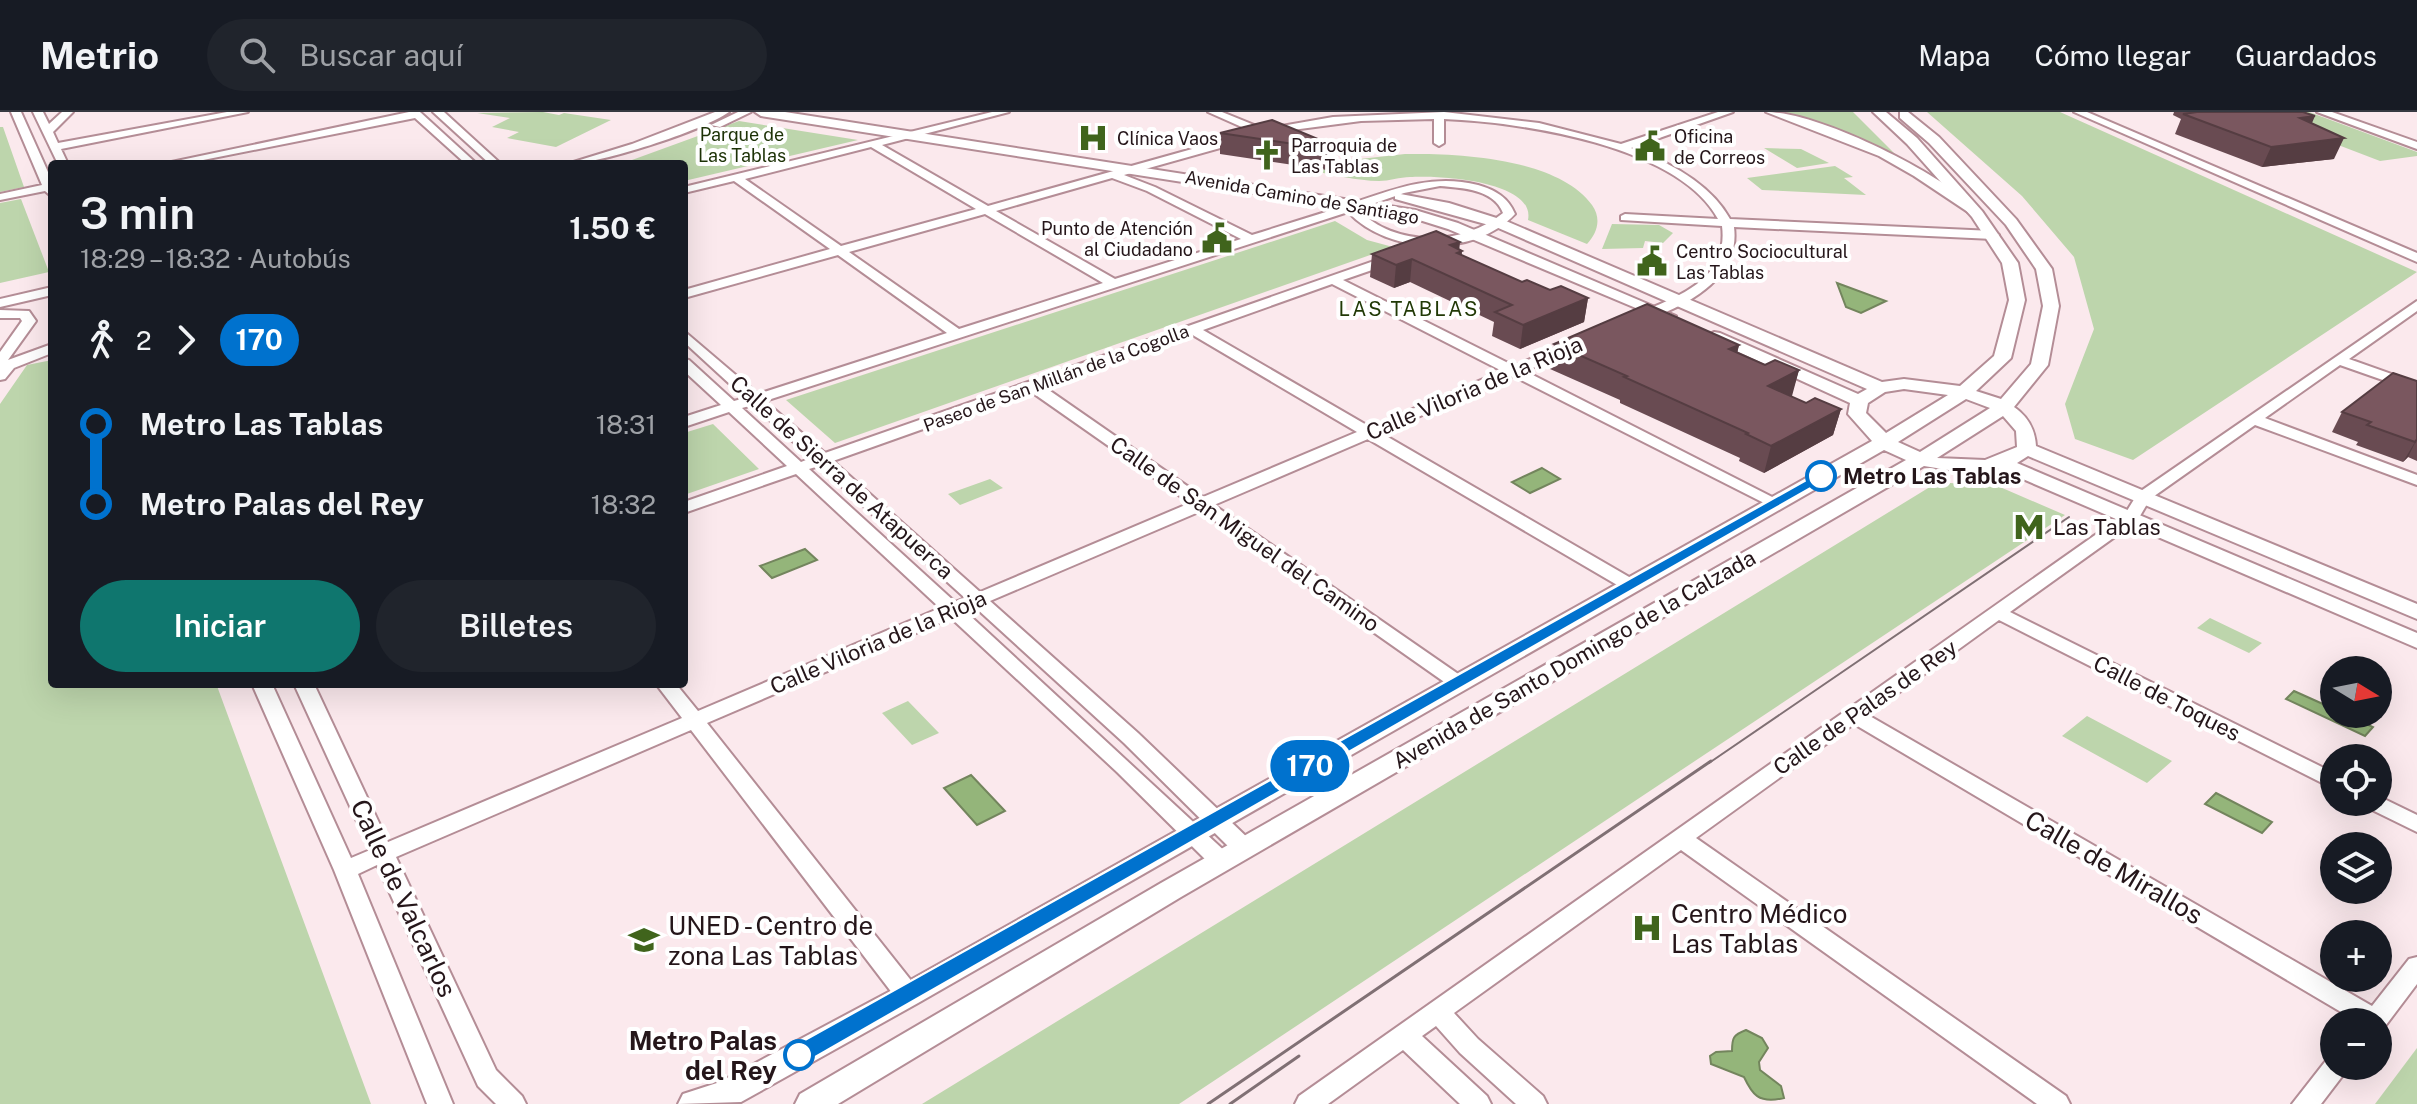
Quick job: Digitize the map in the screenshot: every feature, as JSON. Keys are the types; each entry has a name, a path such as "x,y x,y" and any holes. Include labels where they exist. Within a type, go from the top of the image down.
{"street":[{"path":"38,112 61,160"},
{"path":"48,131 68,112"},
{"path":"56,147 243,112"},
{"path":"438,112 492,160"},
{"path":"586,160 636,146 724,112"},
{"path":"612,160 693,134 746,112"},
{"name":"Avenida Camino de Santiago","path":"761,112 1415,214 1472,233 1859,401"},
{"name":"Avenida Camino de Santiago","path":"837,112 1385,193 1444,206 1501,224 1880,388"},
{"path":"688,189 1004,112"},
{"path":"1213,112 1262,132"},
{"path":"1621,148 1728,112"},
{"path":"1771,112 1818,127 1888,157 1977,214"},
{"name":"Avenida de Santo Domingo de la Calzada","path":"694,1104 730,1092 908,995 1774,502 1884,443 1964,392 2002,358 2017,300 2010,263 1977,214 1912,141 1879,112"},
{"name":"Avenida de Santo Domingo de la Calzada","path":"811,1104 1233,855 1924,458 2003,408 2039,365 2051,306 2044,269 2011,222 1934,140 1901,112"},
{"path":"2082,113 2103,112 2417,249"},
{"path":"2322,112 2417,146"},
{"path":"193,160 257,150 415,113 468,160"},
{"path":"2082,113 2417,258"},
{"path":"1439,114 1439,143"},
{"path":"688,293 1262,132 1322,120 1439,114 1539,127 1621,148 1661,165 1710,199 1726,222 1730,245 1724,262 1712,277 1678,300 1627,322"},
{"path":"15,117 48,183"},
{"path":"2397,139 2417,138"},
{"path":"873,144 1114,284"},
{"path":"1112,174 1151,189 1251,239"},
{"path":"1151,189 1150,183 1154,179 1173,175"},
{"path":"735,177 958,334"},
{"path":"688,421 1357,207 1385,193 1417,184 1438,183 1481,190 1507,205 1509,214 1501,224"},
{"path":"0,197 48,189"},
{"path":"1320,217 1327,212 1328,204 1324,198"},
{"name":"Paseo de San Millán de la Cogolla","path":"1357,207 1359,221 1397,239 1441,242 1501,224"},
{"path":"1625,218 1993,235"},
{"name":"Paseo de San Millán de la Cogolla","path":"688,507 1404,255 1426,242"},
{"path":"1333,280 1774,502"},
{"path":"0,295 48,284"},
{"path":"0,303 48,292"},
{"name":"Calle de Palas de Rey","path":"1308,1104 1436,1010 1999,613 2131,517 2144,496 2417,305"},
{"path":"0,314 24,314 29,321 1,361"},
{"path":"1192,329 1630,585"},
{"path":"1,361 27,344 48,339"},
{"name":"Calle de Sierra de Atapuerca","path":"688,339 1131,738 1203,826 1233,855"},
{"name":"Calle Viloria de la Rioja","path":"345,870 1584,340"},
{"path":"0,376 9,365 48,349"},
{"path":"2338,360 2417,388"},
{"name":"Calle de Sierra de Atapuerca","path":"688,367 1124,767 1203,826"},
{"path":"2003,464 2027,449 2029,436 2021,421 2003,408 1964,392 1933,385 1904,384 1880,388 1859,401 1857,414 1865,429 1884,443 1924,458 1966,465 2003,464 2417,641"},
{"name":"Calle de San Miguel del Camino","path":"1033,386 1457,682"},
{"path":"2253,419 2417,480"},
{"path":"2027,449 2417,612"},
{"name":"Calle de Toques","path":"1999,613 2320,775"},
{"name":"Calle de Valcarlos","path":"264,688 345,870 440,1104"},
{"name":"Calle de Valcarlos","path":"306,688 487,1078 513,1104"},
{"path":"669,688 908,995"},
{"name":"Calle de Mirallos","path":"1853,715 2353,1008"},
{"path":"2392,812 2417,824"},
{"path":"1680,838 2057,1104"},
{"path":"2385,1008 2417,966"},
{"path":"1436,1010 1469,1046 1534,1104"},
{"path":"1403,1034 1478,1104"},
{"path":"2305,1104 2325,1080"}],"green space":[{"path":"543,112 611,120 556,147 507,138 519,132 492,127 510,118 477,113"},
{"path":"1784,112 1853,112 1896,155 1828,126"},
{"path":"1927,112 2060,112 2417,272 2133,460 2075,439 2065,404 2094,329 2074,257 2022,196"},
{"path":"2252,112 2309,112 2417,152 2417,156 2380,161"},
{"name":"Parque de Las Tablas","path":"739,121 858,140 688,180 688,160 632,160"},
{"path":"0,127 3,127 24,187 0,192"},
{"path":"1764,148 1801,149 1829,163 1797,168"},
{"path":"1405,154 1478,157 1532,168 1556,177 1576,189 1592,205 1597,215 1596,231 1587,244 1528,220 1526,207 1516,196 1481,183 1423,177 1371,181 1311,171 1351,160"},
{"path":"1835,166 1853,177 1844,178 1866,195 1762,190 1747,178"},
{"path":"21,199 48,272 0,283 0,203"},
{"path":"1335,221 1367,240 1393,247 835,443 786,400"},
{"path":"1612,224 1659,225 1673,233 1663,243 1645,241 1643,248 1602,249"},
{"path":"48,361 48,688 218,688 371,1104 0,1104 0,404 27,365"},
{"path":"713,424 759,469 688,494 688,432"},
{"path":"990,479 1003,488 960,505 948,494"},
{"path":"1938,482 2000,487 2065,515 1179,1104 922,1104"},
{"path":"2210,618 2262,643 2249,653 2197,628"},
{"path":"908,701 939,733 912,745 882,713"},
{"path":"2087,716 2172,761 2147,783 2062,736"},
{"path":"2417,1048 2417,1104 2375,1104"}],"shaded area":[{"path":"1837,283 1886,301 1861,313 1846,307"},
{"path":"1542,468 1560,479 1530,493 1512,482"},
{"path":"805,549 817,560 772,578 760,566"},
{"path":"2294,691 2320,703 2320,715 2286,699"},
{"path":"2348,728 2372,728 2365,736"},
{"path":"971,775 1005,811 977,825 944,788"},
{"path":"2216,793 2272,822 2262,833 2205,804"},
{"path":"1746,1030 1762,1038 1768,1048 1759,1062 1760,1070 1781,1086 1784,1098 1768,1100 1757,1096 1744,1077 1711,1064 1710,1056 1716,1052 1732,1051 1734,1038"}],"building":[{"path":"2303,112 2315,116 2300,118 2344,138 2271,147 2183,114"},
{"path":"1272,120 1330,144 1328,149 1220,133"},
{"path":"1436,231 1460,242 1450,245 1462,251 1457,253 1522,282 1527,280 1550,290 1561,286 1588,298 1523,325 1495,312 1512,305 1412,259 1396,265 1372,254"},
{"path":"1647,304 1739,345 1729,349 1765,365 1775,360 1799,370 1768,386 1806,403 1815,398 1841,409 1771,446 1554,344"},
{"path":"2393,373 2417,381 2415,442 2367,425 2371,422 2342,412"}],"tram line":[{"path":"1709,763 2069,517"},
{"path":"1208,1104 1711,761"},
{"path":"1230,1104 1299,1056"}],"bus line":[{"name":"170","path":"799,1055 1821,476"}],"place":[{"name":"Clínica Vaos","path":"1093,138"},
{"name":"Oficina de Correos","path":"1650,146"},
{"name":"Parroquia de Las Tablas","path":"1267,155"},
{"name":"Punto de Atención al Ciudadano","path":"1217,238"},
{"name":"Centro Sociocultural Las Tablas","path":"1652,261"},
{"name":"Metro Las Tablas","path":"1821,476"},
{"name":"Las Tablas","path":"2029,527"},
{"name":"Centro Médico Las Tablas","path":"1647,928"},
{"name":"UNED - Centro de zona Las Tablas","path":"644,940"},
{"name":"Metro Palas del Rey","path":"799,1055"}],"district":[{"name":"LAS TABLAS","path":"1409,309"}]}
